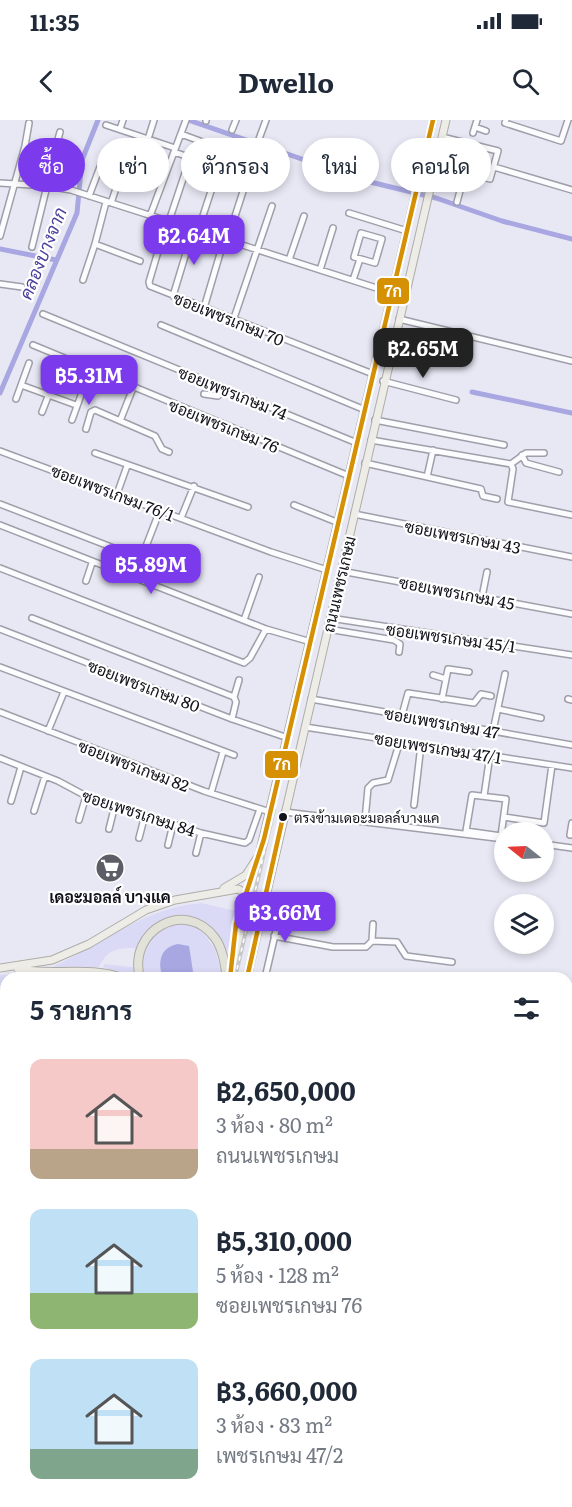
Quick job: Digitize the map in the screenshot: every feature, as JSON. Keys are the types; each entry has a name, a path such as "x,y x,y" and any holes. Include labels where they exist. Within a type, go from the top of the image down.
{"highway":[{"path":"140,972 139,953 142,943 154,929 180,921 198,924 207,930 221,950 227,972"}],"main road":[{"name":"ถนนเพชรเกษม","path":"231,972 251,895 433,120"},
{"name":"ถนนเพชรเกษม","path":"442,137 446,120"},
{"name":"ถนนเพชรเกษม","path":"248,972 428,192"},
{"path":"377,357 388,360"},
{"path":"373,374 384,379"},
{"path":"199,896 230,886 246,875 264,839"},
{"path":"12,968 52,960 89,944 161,903 235,889 251,895 262,908"},
{"path":"0,968 35,972 100,972"}],"street":[{"path":"120,129 123,120"},
{"path":"148,138 154,120"},
{"path":"169,164 186,120"},
{"path":"232,130 236,120"},
{"path":"259,138 266,120"},
{"path":"477,120 474,130 486,131"},
{"path":"506,120 505,123 561,141 568,120"},
{"path":"0,236 29,123"},
{"path":"106,125 145,138"},
{"path":"182,131 198,138"},
{"path":"58,138 60,132"},
{"path":"442,137 498,151 491,176"},
{"path":"169,148 181,153"},
{"path":"494,167 572,190"},
{"path":"87,195 97,172"},
{"path":"0,183 18,184"},
{"path":"168,221 181,184"},
{"path":"32,246 45,192"},
{"path":"77,192 392,293"},
{"path":"83,280 113,192"},
{"path":"150,216 159,192"},
{"path":"173,296 210,192"},
{"path":"204,308 243,192"},
{"path":"457,202 460,192"},
{"path":"233,321 272,206"},
{"path":"349,213 407,231"},
{"path":"290,260 304,216"},
{"name":"ซอยเพชรเกษม 70","path":"168,221 148,285 233,321 373,374"},
{"path":"320,270 333,228"},
{"path":"361,233 382,239 375,263 360,259 354,256 361,233"},
{"path":"95,244 140,261"},
{"path":"353,280 360,259"},
{"path":"0,284 22,287"},
{"name":"ซอยเพชรเกษม 74","path":"43,315 357,443"},
{"path":"398,319 572,361"},
{"path":"161,325 365,410"},
{"name":"ซอยเพชรเกษม 76","path":"33,345 349,476"},
{"path":"42,412 63,358"},
{"path":"16,399 29,363"},
{"path":"384,379 456,400"},
{"path":"72,420 85,384"},
{"path":"21,385 76,405"},
{"path":"120,421 133,388"},
{"path":"204,394 218,396 224,389"},
{"path":"86,429 93,410 155,436 162,449 169,452"},
{"path":"375,420 504,445"},
{"path":"371,440 511,464 522,455 544,453"},
{"path":"427,477 432,450"},
{"name":"ซอยเพชรเกษม 76/1","path":"0,451 271,552 327,570"},
{"path":"95,453 128,466 194,486 248,507"},
{"path":"522,455 524,462 559,472"},
{"path":"365,463 481,489 483,496 497,499"},
{"path":"511,464 513,469 508,502 572,515"},
{"path":"117,494 128,466"},
{"path":"181,518 194,486"},
{"path":"0,504 137,557 143,554 160,510"},
{"path":"294,505 339,523"},
{"name":"ซอยเพชรเกษม 43","path":"354,514 572,556"},
{"path":"0,525 266,629 311,642"},
{"path":"86,581 92,562"},
{"path":"0,568 244,663 250,658 266,629"},
{"name":"ซอยเพชรเกษม 45","path":"341,571 572,614"},
{"path":"482,597 487,572"},
{"path":"244,620 259,577"},
{"path":"32,618 234,697"},
{"name":"ซอยเพชรเกษม 45/1","path":"330,618 572,655"},
{"name":"ซอยเพชรเกษม 80","path":"0,629 232,719 288,738"},
{"path":"327,629 394,640 400,644 399,652"},
{"path":"0,667 234,755"},
{"path":"442,699 450,668 470,672"},
{"path":"493,731 505,674"},
{"path":"433,675 446,680"},
{"path":"232,719 236,702 234,697 240,680"},
{"path":"48,731 64,692"},
{"path":"402,715 408,693 474,703 481,694 491,696"},
{"name":"ซอยเพชรเกษม 47","path":"311,699 572,745"},
{"path":"498,709 542,718"},
{"name":"ซอยเพชรเกษม 82","path":"0,712 211,793 270,812"},
{"name":"ซอยเพชรเกษม 47/1","path":"304,727 572,768"},
{"path":"365,820 368,788 373,783 388,780 400,741"},
{"path":"414,805 421,745"},
{"path":"211,793 223,752"},
{"path":"484,796 490,755"},
{"name":"ซอยเพชรเกษม 84","path":"0,758 86,796 201,833 248,843 260,808"},
{"path":"504,817 544,823 552,765"},
{"path":"11,801 21,767"},
{"path":"34,811 45,776"},
{"path":"79,820 86,796"},
{"path":"471,796 506,799 504,817 501,836 466,831 471,796"},
{"path":"109,829 115,805"},
{"path":"285,812 494,838"},
{"path":"139,838 145,815"},
{"path":"570,835 572,823"},
{"path":"168,845 173,824"},
{"path":"196,853 201,833"},
{"path":"554,846 572,848"},
{"path":"262,908 280,906 281,909 304,914"},
{"path":"266,972 281,909"},
{"path":"274,936 333,947 366,947 372,941 373,924"},
{"path":"372,941 397,942 406,956 452,962"}],"shaded area":[{"path":"201,903 236,911 226,958 203,924 163,922 148,929 141,936 148,942 158,931 171,926 185,925 200,928 215,949 221,972 116,972 103,967 104,964 133,967 135,948 113,951 105,957 99,967 55,970 54,966 124,928 161,911"}],"water":[{"path":"178,944 189,946 193,972 161,972 162,956 167,948"}],"waterway":[{"name":"คลองบางจาก","path":"0,393 77,213 82,160 98,120"},
{"path":"188,120 366,181 436,198 502,221 572,239"},
{"path":"0,249 56,260"},
{"path":"472,392 572,413"}],"railway":[{"path":"236,972 274,810"}],"transit line":[{"name":"7ก","path":"231,972 236,924 264,839 433,120"},
{"name":"7ก","path":"248,972 283,817"}],"place":[{"name":"ตรงข้ามเดอะมอลล์บางแค","path":"283,817"},
{"name":"เดอะมอลล์ บางแค","path":"110,868"}]}
